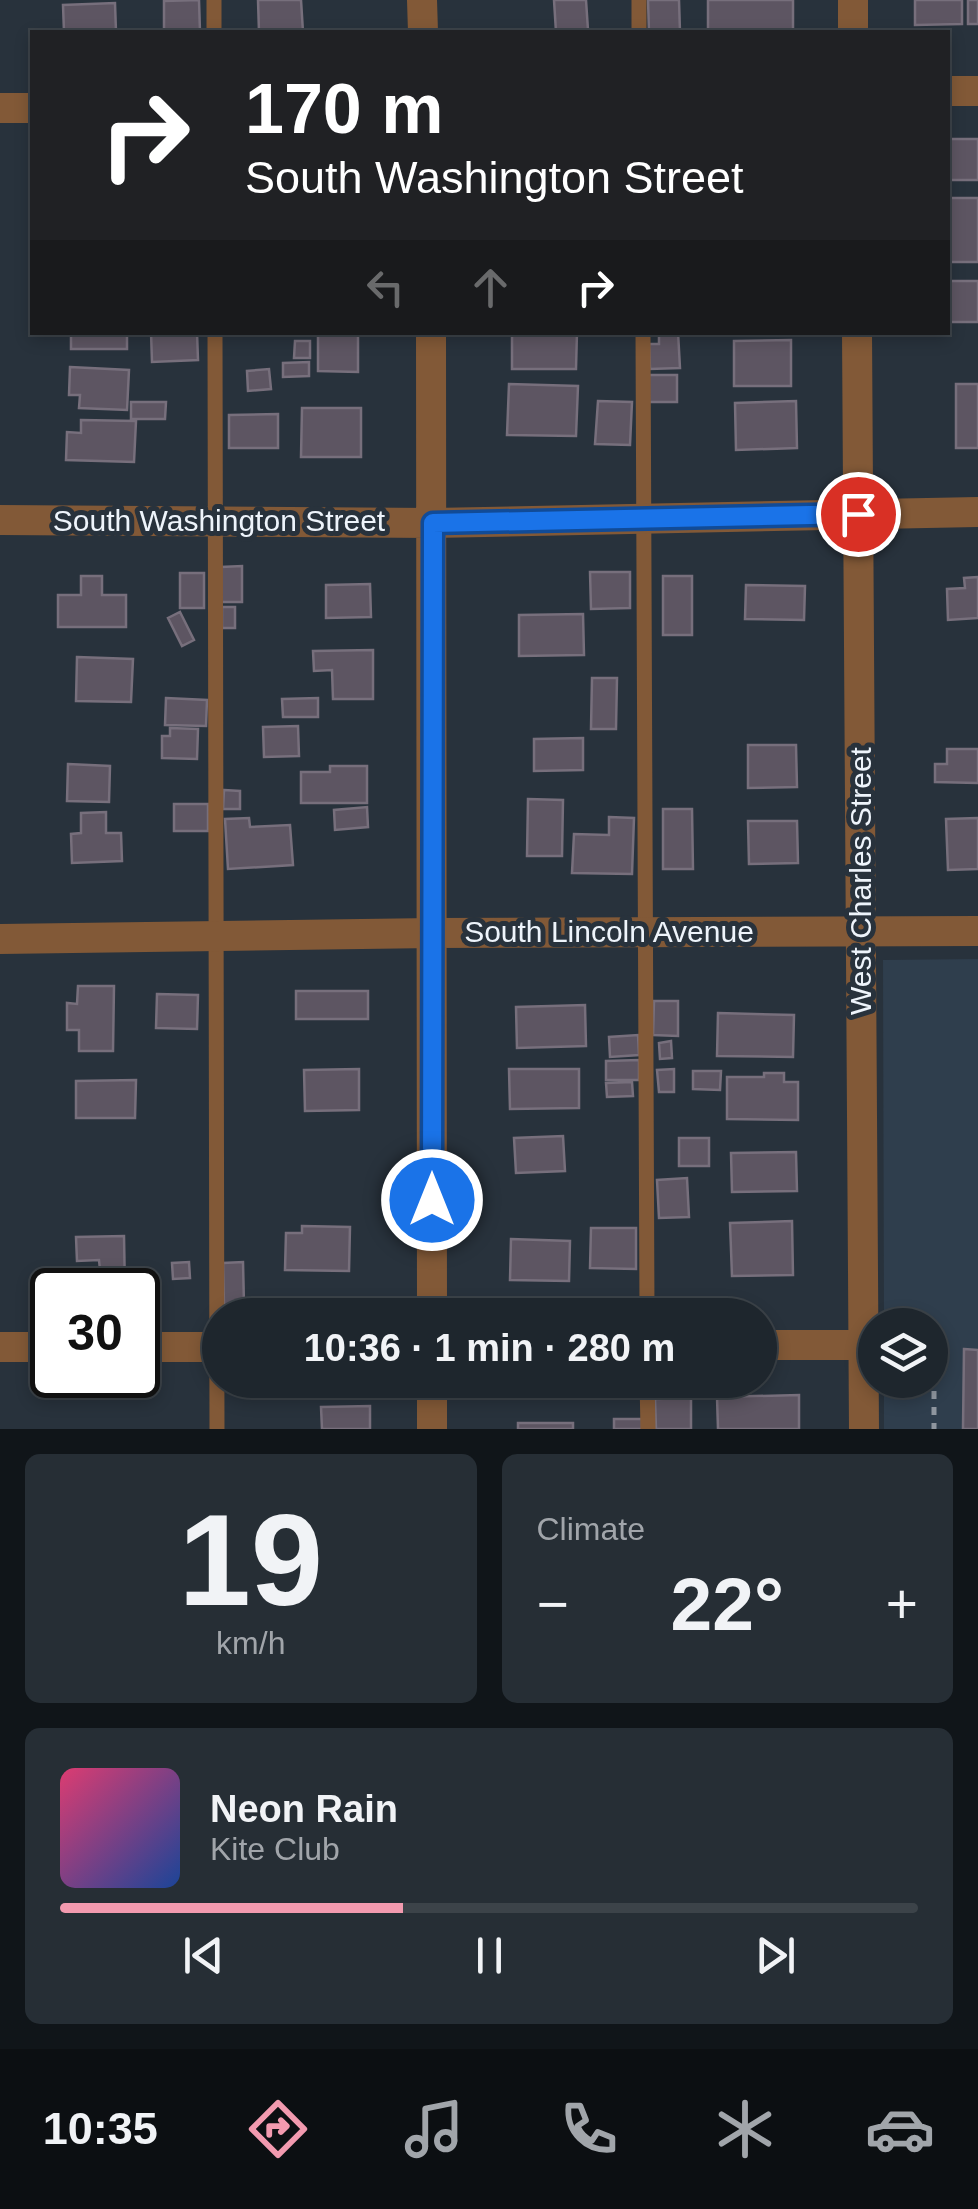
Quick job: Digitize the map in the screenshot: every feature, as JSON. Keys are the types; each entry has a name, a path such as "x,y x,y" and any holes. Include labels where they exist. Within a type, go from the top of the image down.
{"street":[{"path":"422,0 423,30"},
{"path":"853,0 853,30"},
{"path":"950,91 978,91"},
{"path":"0,108 30,108"},
{"path":"431,335 432,1298"},
{"name":"West Charles Street","path":"856,335 865,1308"},
{"name":"South Washington Street","path":"0,520 433,523 978,512"},
{"name":"South Lincoln Avenue","path":"0,939 978,930"},
{"path":"777,1346 858,1345"},
{"path":"160,1347 202,1346"},
{"path":"0,1347 30,1347"},
{"path":"432,1398 432,1429"},
{"name":"West Charles Street","path":"864,1398 864,1429"}],"lane":[{"path":"214,0 214,30"},
{"path":"639,0 639,30"},
{"path":"215,335 218,1298"},
{"path":"643,335 646,1298"},
{"path":"217,1398 217,1429"},
{"path":"647,1398 648,1429"}],"path":[{"path":"934,1398 934,1429"}],"shaded area":[{"path":"978,959 978,1429 884,1429 884,1398 948,1398 948,1308 884,1308 883,960"}],"building":[{"path":"199,0 200,30 164,30 164,1"},
{"path":"258,0 301,0 303,30 259,30"},
{"path":"554,0 586,0 588,30 556,30"},
{"path":"648,0 679,0 680,30 649,30"},
{"path":"708,0 793,0 793,30 708,30"},
{"path":"915,0 962,0 962,24 915,25"},
{"path":"968,0 978,0 978,24 968,24"},
{"path":"115,3 116,30 64,30 63,5"},
{"path":"950,139 978,139 978,180 950,180"},
{"path":"950,198 978,198 978,262 950,262"},
{"path":"950,281 978,281 978,322 950,322"},
{"path":"71,335 127,335 127,349 71,349"},
{"path":"151,335 197,335 198,360 152,362"},
{"path":"318,335 358,335 358,372 318,371"},
{"path":"512,335 577,335 576,369 512,369"},
{"path":"659,335 678,335 680,368 650,369 649,344 659,344"},
{"path":"791,340 791,386 734,386 734,341"},
{"path":"295,341 310,341 310,358 294,358"},
{"path":"309,362 309,376 283,377 283,363"},
{"path":"70,367 129,370 127,410 79,408 80,395 69,395"},
{"path":"269,369 271,389 248,391 247,371"},
{"path":"648,375 677,375 677,402 648,402"},
{"path":"509,384 578,386 576,436 507,435"},
{"path":"956,384 978,384 978,448 956,448"},
{"path":"598,401 632,402 630,445 595,444"},
{"path":"796,401 797,448 736,450 735,403"},
{"path":"131,402 166,402 165,419 131,419"},
{"path":"302,408 361,408 361,457 301,457"},
{"path":"278,414 278,448 229,448 229,415"},
{"path":"81,420 136,421 134,462 66,460 67,432 81,433"},
{"path":"242,566 242,602 221,602 221,567"},
{"path":"590,572 630,572 630,608 591,609"},
{"path":"180,573 204,573 204,608 180,608"},
{"path":"81,576 102,576 102,595 126,595 126,627 58,627 58,595 81,595"},
{"path":"663,576 692,576 692,635 663,635"},
{"path":"978,577 978,618 948,620 947,589 965,588 964,578"},
{"path":"370,584 371,617 326,618 326,585"},
{"path":"746,585 805,586 804,620 745,619"},
{"path":"222,607 235,607 235,628 222,628"},
{"path":"180,612 194,640 182,646 168,618"},
{"path":"583,614 584,655 519,656 519,615"},
{"path":"373,650 373,699 333,699 332,670 314,671 313,651"},
{"path":"77,657 133,659 131,702 76,701"},
{"path":"592,678 617,678 616,729 591,729"},
{"path":"166,698 207,700 206,726 165,725"},
{"path":"318,698 318,717 283,717 282,699"},
{"path":"298,726 299,756 264,757 263,727"},
{"path":"170,728 198,729 197,759 162,758 162,736 170,736"},
{"path":"583,738 583,770 534,771 534,739"},
{"path":"748,745 796,745 797,787 748,788"},
{"path":"947,749 978,749 978,783 935,782 935,764 947,764"},
{"path":"68,764 110,766 109,802 67,801"},
{"path":"330,766 367,766 367,803 301,803 301,772 330,772"},
{"path":"224,790 240,791 240,809 223,809"},
{"path":"528,799 563,800 562,856 527,856"},
{"path":"174,804 208,804 208,831 174,831"},
{"path":"367,807 368,827 335,830 334,810"},
{"path":"663,809 692,809 693,869 663,869"},
{"path":"106,812 106,833 121,833 122,861 72,863 71,834 81,833 81,813"},
{"path":"609,817 634,818 632,874 572,873 574,834 609,835"},
{"path":"249,818 250,827 290,825 293,865 228,869 225,819"},
{"path":"978,818 978,869 948,870 946,819"},
{"path":"748,821 797,821 798,863 749,864"},
{"path":"78,986 114,986 113,1051 79,1051 79,1030 67,1030 67,1003 77,1004"},
{"path":"296,991 368,991 368,1019 296,1019"},
{"path":"157,994 198,995 197,1029 156,1028"},
{"path":"654,1001 678,1001 678,1036 653,1035"},
{"path":"585,1005 586,1046 517,1048 516,1007"},
{"path":"718,1013 794,1015 793,1057 717,1056"},
{"path":"638,1035 639,1055 610,1057 609,1037"},
{"path":"671,1041 672,1058 660,1059 659,1043"},
{"path":"639,1060 639,1080 606,1080 606,1061"},
{"path":"359,1069 359,1110 305,1111 304,1070"},
{"path":"509,1069 579,1069 579,1108 510,1109"},
{"path":"674,1069 674,1092 659,1092 657,1070"},
{"path":"693,1071 721,1071 720,1090 693,1089"},
{"path":"764,1073 784,1073 784,1082 798,1082 798,1120 727,1119 727,1077 764,1077"},
{"path":"136,1080 135,1118 76,1118 76,1081"},
{"path":"632,1082 633,1096 607,1097 606,1083"},
{"path":"563,1136 565,1171 516,1173 514,1138"},
{"path":"679,1138 709,1138 709,1166 679,1166"},
{"path":"796,1152 797,1191 732,1192 731,1153"},
{"path":"687,1178 689,1217 659,1218 657,1180"},
{"path":"792,1221 793,1275 732,1276 730,1223"},
{"path":"302,1226 350,1227 349,1271 285,1270 286,1233 302,1233"},
{"path":"591,1228 636,1228 636,1269 590,1268"},
{"path":"124,1236 125,1268 100,1268 99,1260 77,1261 76,1237"},
{"path":"511,1239 570,1241 569,1281 510,1280"},
{"path":"189,1262 190,1278 173,1279 172,1263"},
{"path":"243,1262 244,1298 224,1298 223,1263"},
{"path":"964,1349 978,1350 978,1429 963,1429"},
{"path":"799,1395 799,1429 718,1429 717,1398"},
{"path":"691,1398 691,1429 656,1429 655,1399"},
{"path":"370,1406 370,1429 322,1429 321,1407"},
{"path":"614,1419 642,1419 642,1429 614,1429"},
{"path":"518,1423 573,1423 573,1429 518,1429"}],"route":[{"path":"432,1200 433,523 858,514"}]}
